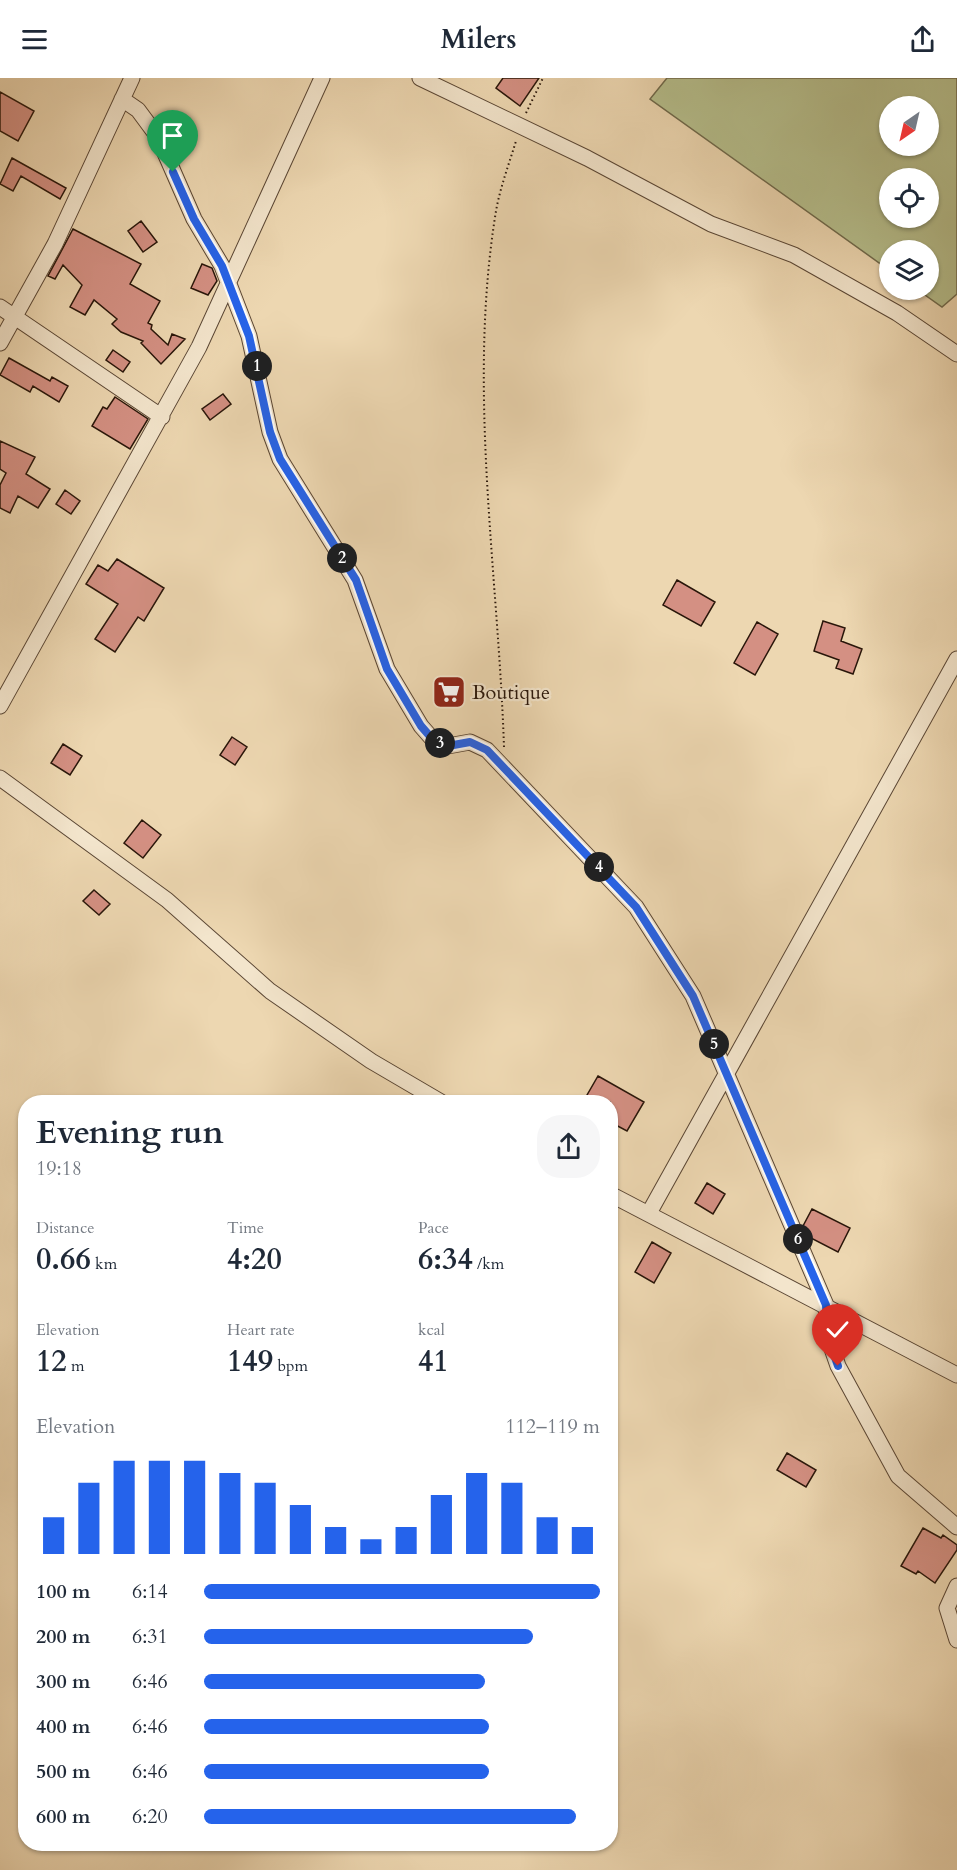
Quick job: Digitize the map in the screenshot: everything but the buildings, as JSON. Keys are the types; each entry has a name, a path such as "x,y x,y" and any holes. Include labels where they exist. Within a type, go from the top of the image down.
{"street":[{"path":"0,343 55,244 132,78"},
{"path":"0,706 199,347 322,78"},
{"path":"420,78 520,126 711,224 794,255 897,313 957,354"},
{"path":"122,99 138,110 158,137 194,219 229,282 249,336 270,432 280,459 356,580 387,669 403,697 435,742 448,746 470,742 487,750 505,766 636,907 693,996 826,1305 828,1337 838,1366 898,1476 957,1527"},
{"path":"0,307 162,417"},
{"path":"649,1214 957,659"},
{"path":"0,778 167,900 270,991 371,1061 429,1095"},
{"path":"618,1198 957,1375"},
{"path":"957,1586 946,1608 957,1640"}],"path":[{"path":"505,766 487,474 484,330 496,210 520,126 543,78"}],"green space":[{"path":"667,78 957,78 957,294 942,307 932,300 939,300 939,240 879,240 879,263 650,99"}],"place":[{"name":"Boutique","path":"449,692"}],"route":[{"path":"173,172 194,219 229,282 249,336 264,394 270,432 280,459 356,580 387,669 421,726 435,742 448,746 470,742 487,750 505,766 636,907 656,935 693,996 826,1305 828,1337 838,1366"}]}
